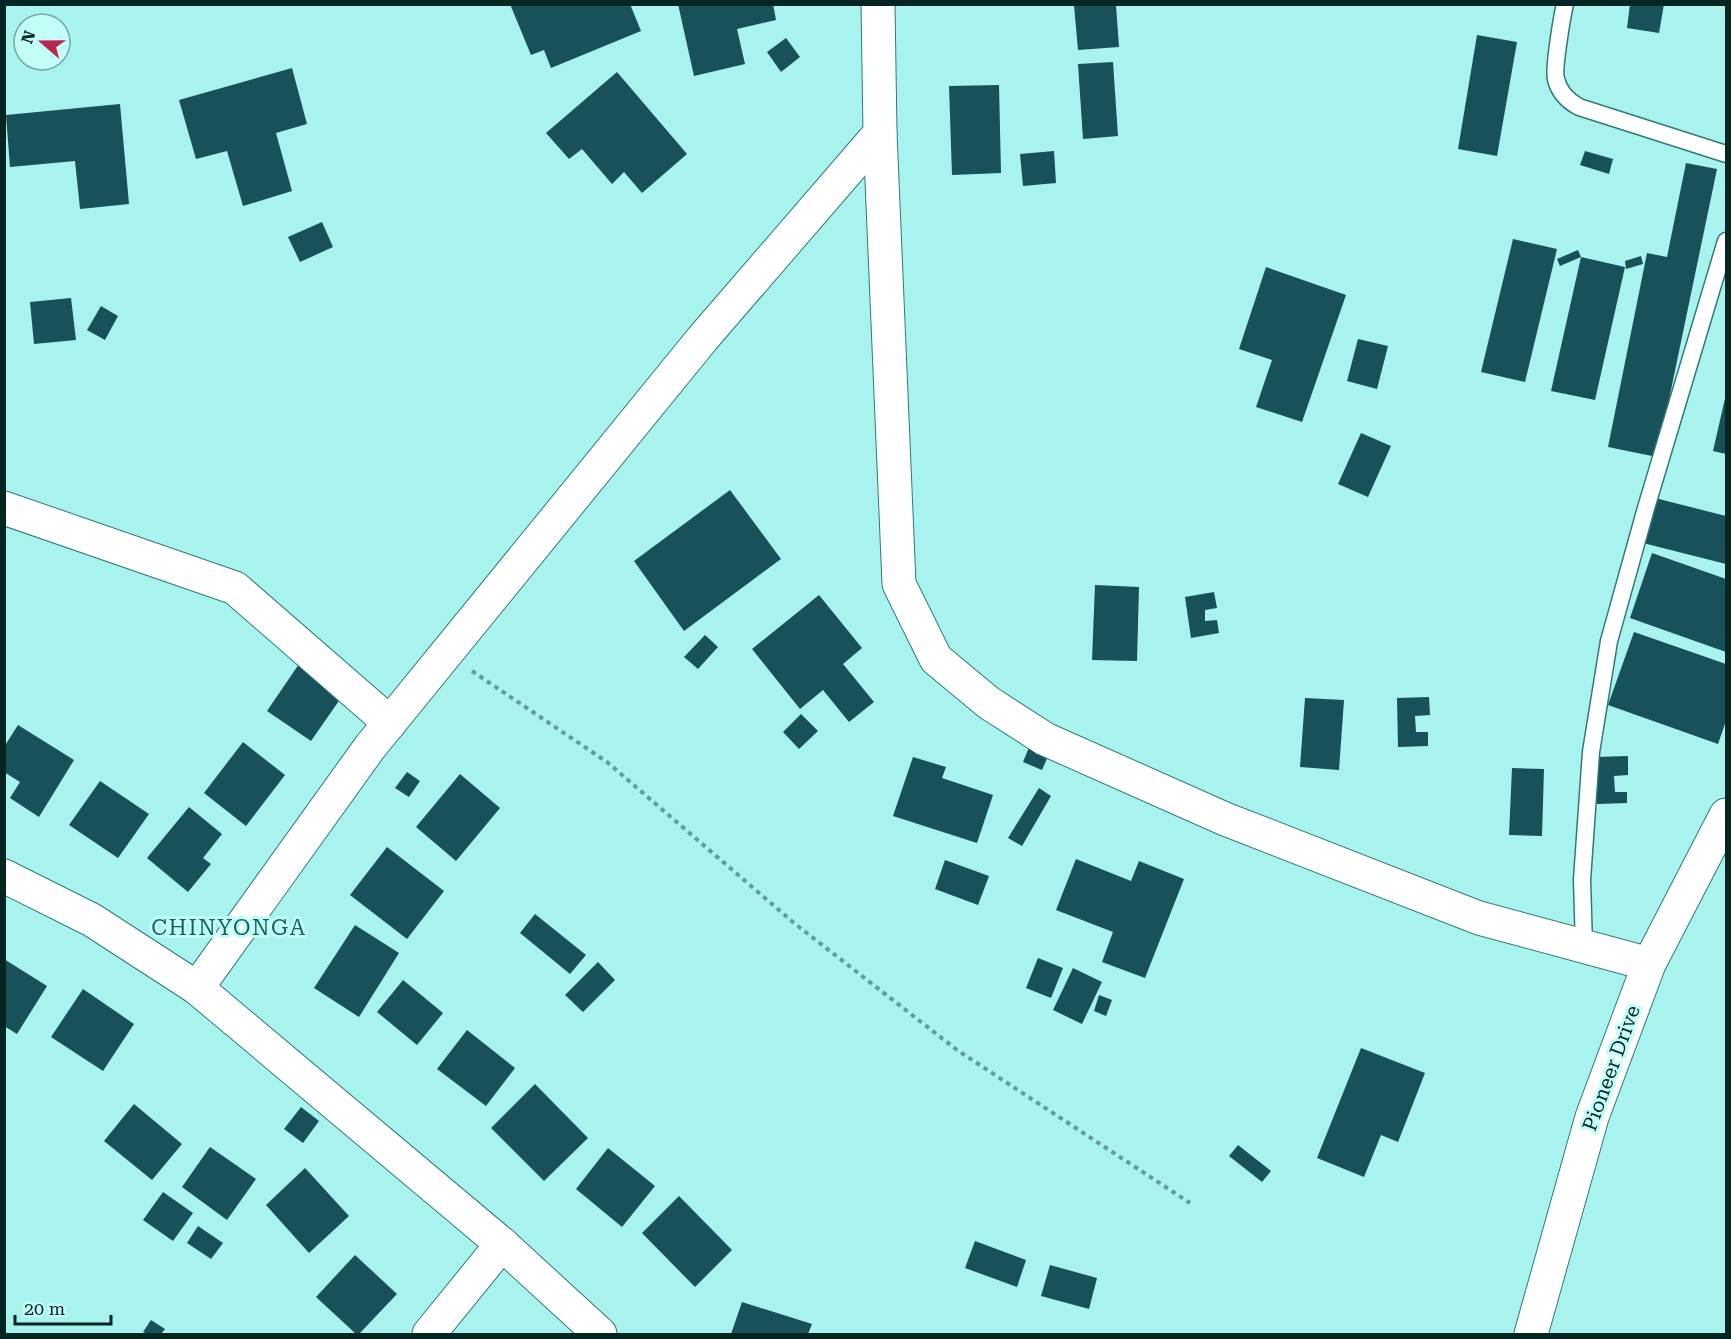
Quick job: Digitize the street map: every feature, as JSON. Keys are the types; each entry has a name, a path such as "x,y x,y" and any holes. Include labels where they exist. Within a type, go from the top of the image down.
{"street":[{"path":"878,4 880,133 899,584 936,659 989,703 1045,739 1214,815 1479,918 1649,964"},
{"path":"197,988 370,747 703,338 880,133"},
{"path":"4,508 235,588 390,723"},
{"name":"Pioneer Drive","path":"1531,1335 1592,1118 1649,964 1726,815"},
{"path":"4,876 92,920 197,988 502,1244 600,1335"},
{"path":"429,1335 502,1244"}],"lane":[{"path":"1565,4 1555,78 1563,95 1570,102 1579,107 1726,154"},
{"path":"1584,946 1582,880 1591,752 1609,641 1646,508 1726,241"}],"path":[{"path":"447,653 607,762 794,923 957,1050 1190,1203"}],"building":[{"path":"510,4 630,4 641,31 551,68 544,50 531,55"},
{"path":"678,4 773,4 776,20 737,29 745,64 694,76"},
{"path":"1630,4 1664,4 1659,33 1627,28"},
{"path":"1074,5 1116,5 1119,47 1078,50"},
{"path":"1477,35 1517,42 1497,156 1458,149"},
{"path":"786,38 800,57 781,72 767,52"},
{"path":"1113,62 1118,136 1083,139 1078,64"},
{"path":"292,68 307,124 276,133 292,191 243,206 227,151 196,159 179,100"},
{"path":"617,72 687,154 642,193 624,172 612,184 582,149 569,159 546,133"},
{"path":"999,85 1001,173 952,175 949,86"},
{"path":"120,104 129,204 80,209 75,161 10,167 6,115"},
{"path":"1054,151 1056,183 1023,186 1020,154"},
{"path":"1585,151 1613,159 1609,174 1580,165"},
{"path":"1686,163 1717,169 1657,457 1608,447 1647,253 1667,257"},
{"path":"322,222 333,247 300,262 288,237"},
{"path":"1513,239 1557,249 1525,382 1481,372"},
{"path":"1578,250 1581,257 1560,266 1557,259"},
{"path":"1641,256 1643,264 1626,269 1625,261"},
{"path":"1581,257 1625,267 1595,400 1551,391"},
{"path":"1266,267 1346,295 1302,422 1256,407 1272,360 1239,349"},
{"path":"71,298 76,340 34,344 30,302"},
{"path":"101,306 118,316 105,340 87,330"},
{"path":"1358,339 1388,346 1377,389 1347,381"},
{"path":"1726,394 1726,454 1713,451"},
{"path":"1361,433 1391,446 1368,497 1338,484"},
{"path":"730,490 781,559 684,631 634,561"},
{"path":"1655,498 1726,516 1726,564 1643,543"},
{"path":"1652,553 1726,579 1726,652 1630,618"},
{"path":"1095,585 1139,587 1137,661 1092,660"},
{"path":"1214,592 1217,608 1205,610 1205,621 1217,620 1219,633 1191,638 1185,597"},
{"path":"819,595 862,648 843,664 874,702 849,722 823,690 800,709 752,649"},
{"path":"1634,632 1726,664 1726,721 1718,744 1608,705"},
{"path":"705,635 718,647 698,669 684,657"},
{"path":"299,664 343,695 311,741 267,711"},
{"path":"1429,697 1430,715 1415,716 1416,732 1428,732 1428,746 1398,747 1397,698"},
{"path":"1305,698 1344,700 1339,770 1300,767"},
{"path":"801,714 818,731 799,749 783,732"},
{"path":"18,725 74,760 39,817 10,798 20,782 4,772 4,747"},
{"path":"243,742 285,775 246,826 204,793"},
{"path":"1030,745 1049,754 1042,770 1023,762"},
{"path":"1628,756 1628,775 1614,776 1615,792 1627,792 1627,803 1597,804 1596,757"},
{"path":"913,757 946,767 942,778 993,795 977,843 893,816"},
{"path":"1512,768 1544,769 1542,836 1509,835"},
{"path":"407,772 420,781 409,797 395,788"},
{"path":"460,774 500,808 456,861 416,827"},
{"path":"100,781 149,814 118,858 69,825"},
{"path":"1039,788 1051,796 1022,846 1008,838"},
{"path":"189,807 222,834 203,858 211,864 188,892 147,858"},
{"path":"387,847 444,891 407,939 350,895"},
{"path":"1076,859 1131,881 1139,861 1184,879 1145,978 1102,962 1113,932 1056,910"},
{"path":"945,860 989,876 978,905 935,889"},
{"path":"535,914 586,955 570,974 520,933"},
{"path":"355,925 399,953 359,1017 314,988"},
{"path":"1038,958 1063,968 1051,998 1026,988"},
{"path":"4,959 47,986 17,1034 4,1026"},
{"path":"598,962 615,980 583,1012 565,995"},
{"path":"1073,968 1102,982 1082,1024 1053,1010"},
{"path":"403,980 443,1013 417,1045 377,1012"},
{"path":"83,989 134,1024 103,1071 51,1037"},
{"path":"1099,995 1112,1000 1106,1016 1094,1011"},
{"path":"467,1030 515,1068 486,1106 437,1069"},
{"path":"1361,1048 1425,1073 1398,1142 1381,1135 1364,1177 1317,1158"},
{"path":"535,1084 588,1138 544,1181 491,1128"},
{"path":"134,1104 182,1144 152,1180 104,1141"},
{"path":"301,1107 319,1121 303,1143 284,1129"},
{"path":"1238,1145 1271,1171 1262,1182 1229,1156"},
{"path":"210,1147 256,1179 227,1220 182,1187"},
{"path":"608,1148 655,1186 622,1227 576,1189"},
{"path":"305,1168 349,1216 309,1253 266,1205"},
{"path":"163,1192 193,1213 173,1241 143,1220"},
{"path":"679,1196 732,1250 695,1287 642,1233"},
{"path":"198,1226 223,1243 211,1259 187,1243"},
{"path":"975,1241 1026,1260 1017,1287 965,1268"},
{"path":"355,1255 397,1294 359,1334 356,1334 316,1297"},
{"path":"1050,1265 1097,1278 1089,1309 1041,1296"},
{"path":"742,1302 812,1324 808,1334 731,1334"},
{"path":"151,1320 165,1329 161,1334 143,1332"}],"district":[{"name":"CHINYONGA","path":"229,927"}]}
